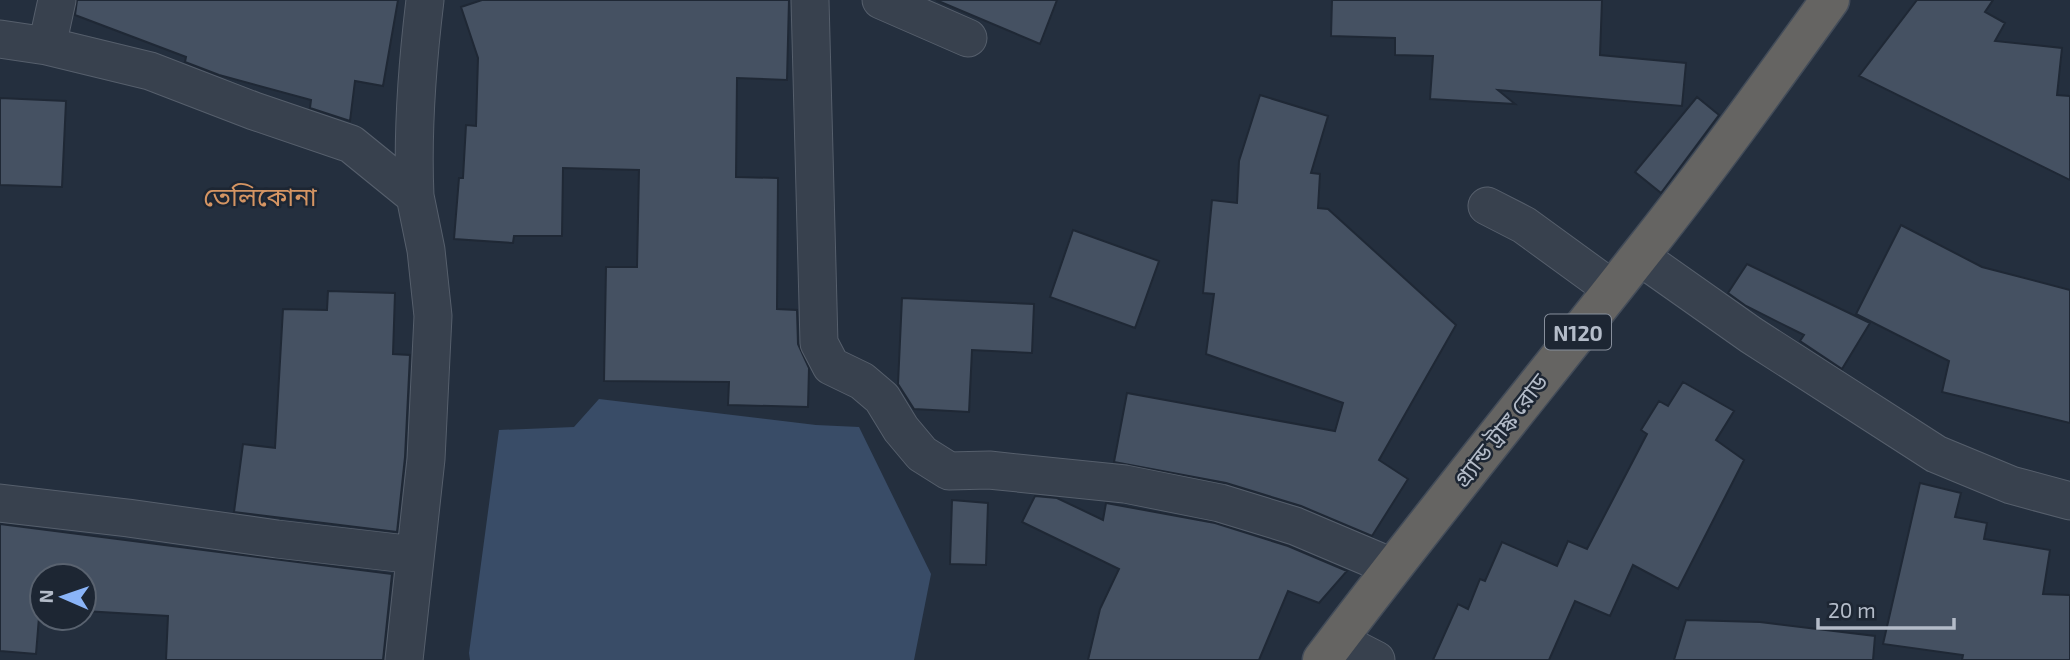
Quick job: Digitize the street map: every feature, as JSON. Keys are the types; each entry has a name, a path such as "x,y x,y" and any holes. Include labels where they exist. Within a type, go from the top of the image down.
{"highway":[{"name":"গ্র্যান্ড ট্রাঙ্ক রোড","path":"1330,650 1392,567 1639,257 1830,0"}],"street":[{"path":"47,46 57,0"},
{"path":"404,660 426,458 433,316 426,250 415,195 413,147 416,76 425,0"},
{"path":"810,0 819,343 831,366 862,381 882,398 901,429 922,454 949,471 989,470 1125,484 1220,503 1295,526 1392,567"},
{"path":"881,0 968,38"},
{"path":"0,39 47,46 150,71 351,144 415,195"},
{"path":"1487,206 1524,225 1612,289"},
{"path":"1639,257 1751,335 1936,454 2011,485 2070,500"},
{"path":"0,503 415,555"},
{"path":"1330,650 1376,660"}],"water":[{"path":"599,399 816,425 859,427 931,574 914,660 470,660 499,430 574,427"}],"building":[{"path":"77,0 398,0 383,86 355,81 350,121 310,108 311,100 219,75 185,62 186,57 75,15"},
{"path":"482,0 789,0 787,80 737,78 736,177 778,178 777,309 797,310 798,344 809,368 808,407 728,405 729,382 604,381 606,267 637,267 639,170 563,168 562,236 514,236 513,243 454,239 459,178 463,178 466,125 476,126 478,58 461,7"},
{"path":"936,0 1057,0 1040,44"},
{"path":"1332,0 1602,0 1600,55 1686,63 1682,106 1498,90 1515,104 1430,99 1433,56 1395,55 1395,38 1331,36"},
{"path":"1917,0 1993,0 1985,12 2005,23 1995,41 2062,48 2057,95 2070,96 2070,180 1859,76"},
{"path":"1260,95 1328,116 1311,173 1320,174 1318,208 1328,209 1456,325 1379,460 1408,479 1372,536 1301,506 1226,483 1114,462 1127,393 1335,431 1343,403 1206,354 1214,294 1203,293 1212,200 1237,203 1239,161"},
{"path":"1697,97 1719,115 1661,193 1635,172"},
{"path":"0,98 66,101 62,187 0,185"},
{"path":"1901,225 1982,267 2070,290 2070,423 1942,392 1949,361 1856,314"},
{"path":"1073,230 1159,261 1135,328 1050,297"},
{"path":"1747,264 1870,323 1842,369 1800,341 1804,335 1746,306 1728,293"},
{"path":"328,291 395,293 393,354 410,355 405,457 397,532 234,512 243,444 275,448 283,309 327,310"},
{"path":"902,298 1034,304 1032,353 972,350 969,412 914,409 898,384"},
{"path":"1683,382 1734,411 1716,440 1744,460 1678,589 1633,565 1610,616 1575,601 1549,660 1433,660 1458,604 1468,609 1480,579 1485,581 1502,542 1557,566 1568,541 1587,549 1647,434 1641,430 1659,401 1668,406"},
{"path":"1920,483 1961,493 1955,517 1987,523 1984,539 2050,550 2043,594 2070,595 2070,660 1962,660 1963,655 1883,644"},
{"path":"1035,496 1057,498 1103,520 1106,503 1215,523 1288,546 1347,571 1319,603 1288,591 1259,660 1088,660 1100,609 1119,569 1022,522"},
{"path":"952,500 988,503 986,565 950,564"},
{"path":"0,524 392,574 383,660 166,660 168,616 98,612 98,562 28,562 28,632 38,632 36,654 0,651"},
{"path":"1686,620 1760,622 1875,636 1873,660 1674,660"}],"district":[{"name":"তেলিকোনা","path":"260,195"}]}
